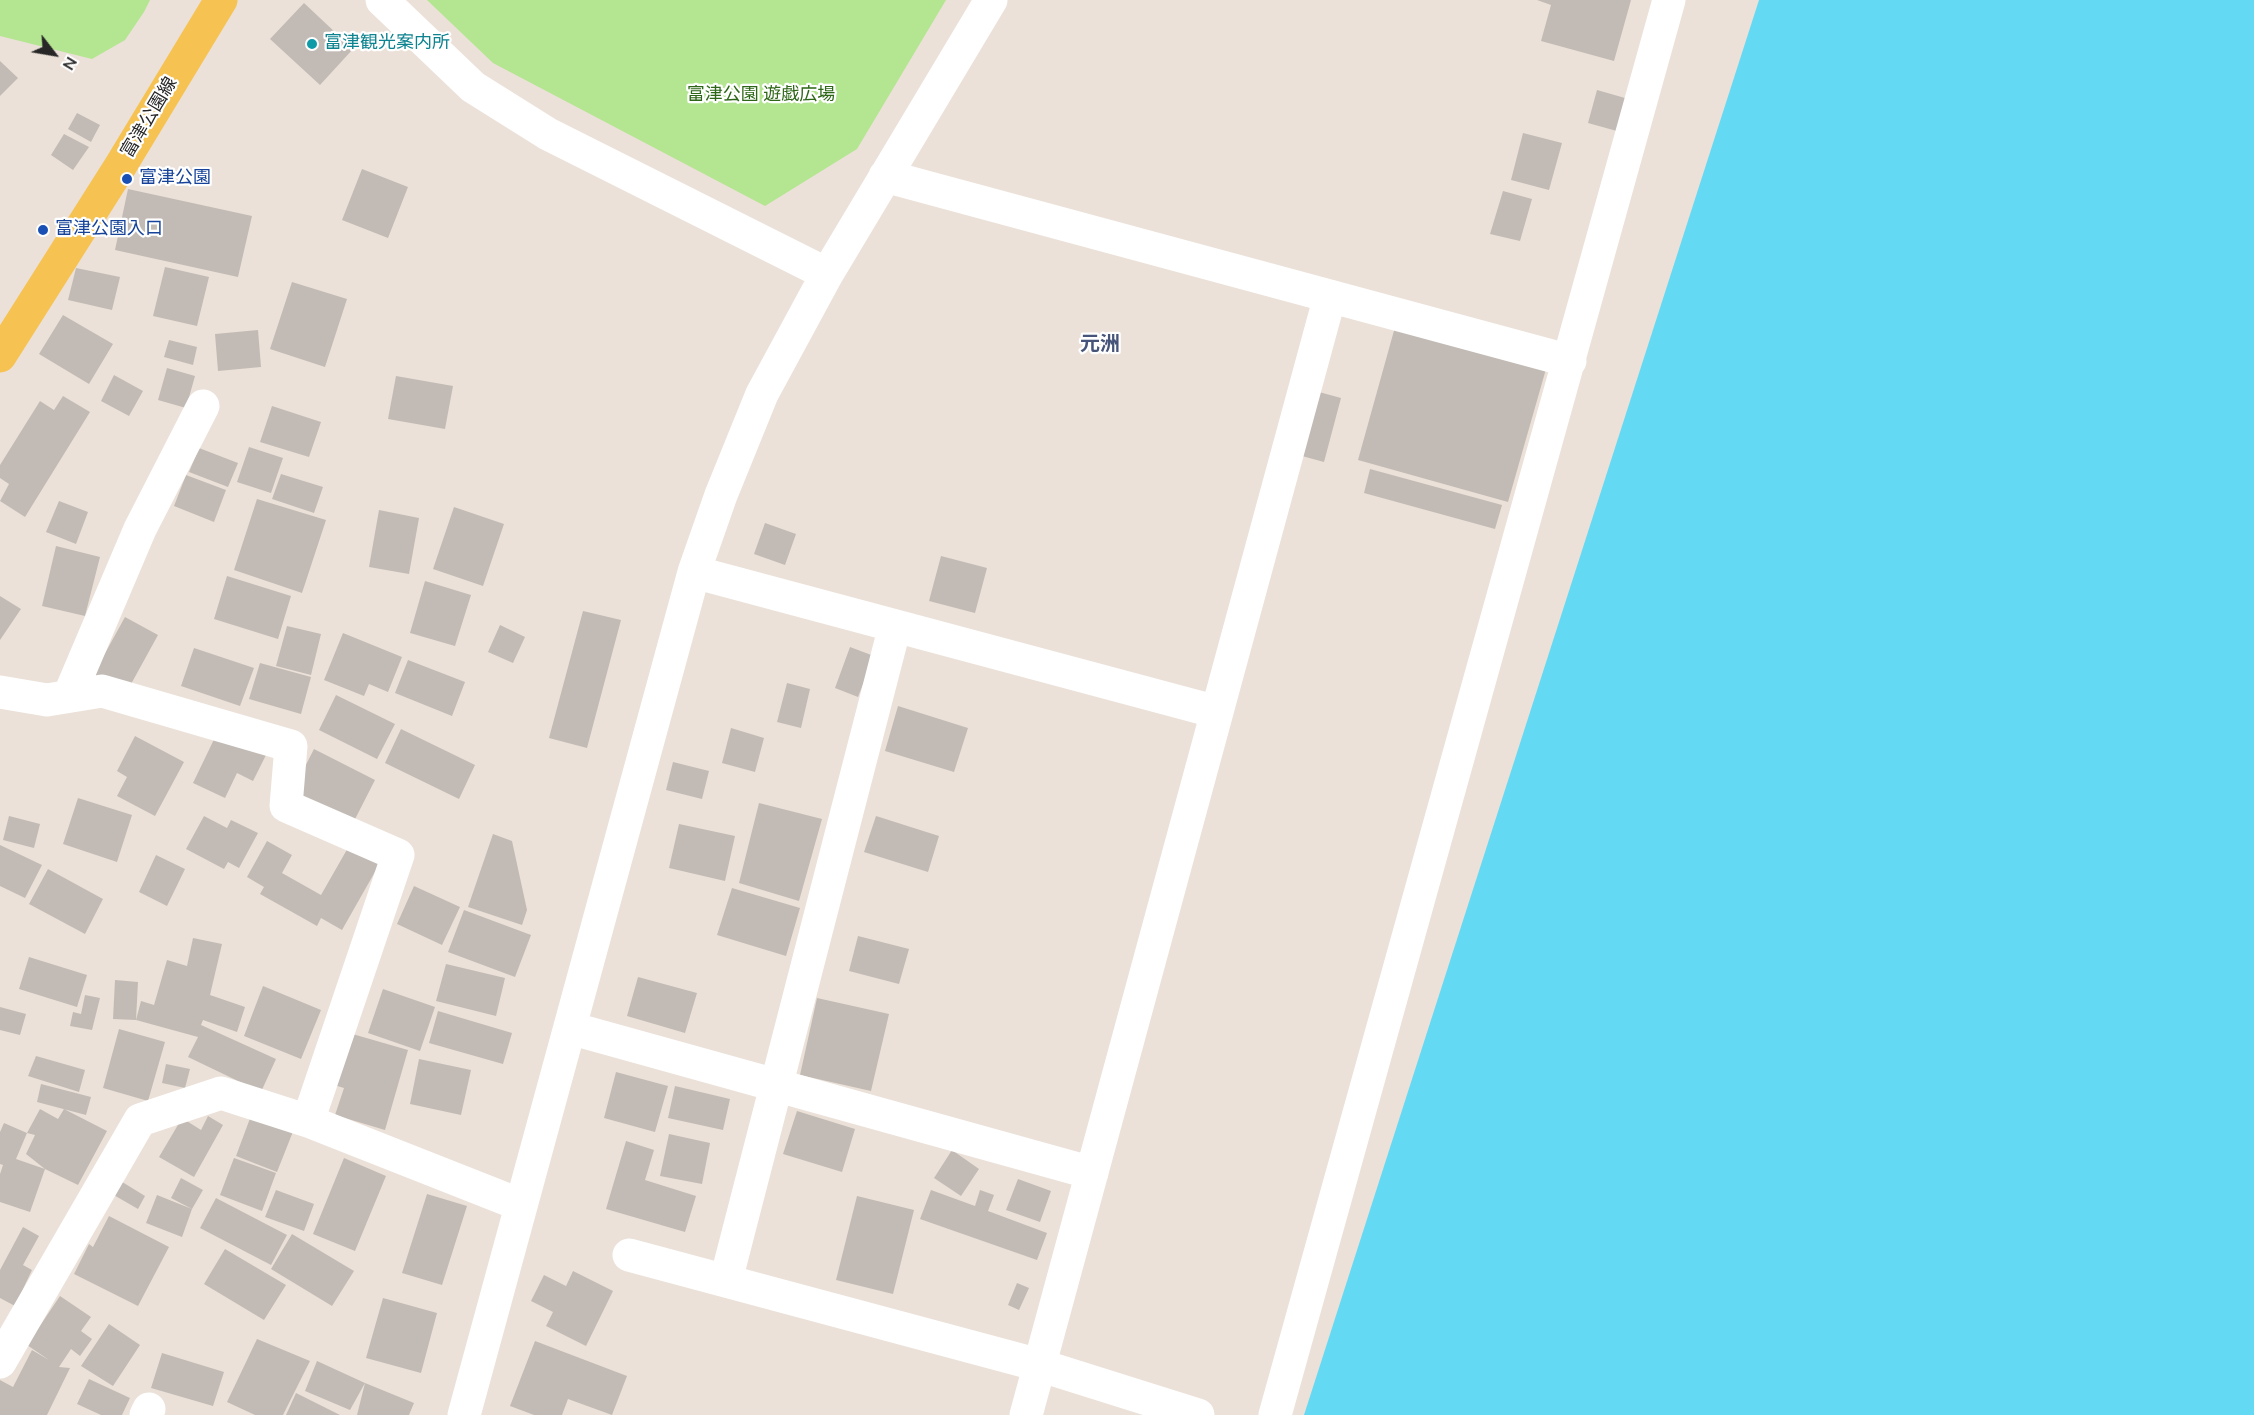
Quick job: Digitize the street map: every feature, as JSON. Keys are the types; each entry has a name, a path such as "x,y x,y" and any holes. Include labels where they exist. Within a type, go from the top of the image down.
{"main road":[{"name":"富津公園線","path":"0,356 121,165 221,0"}],"street":[{"path":"382,0 473,87 548,134 826,274"},
{"path":"464,1415 694,572 720,495 762,394 826,274 991,0"},
{"path":"1275,1415 1669,0"},
{"path":"885,176 1570,360"},
{"path":"1026,1415 1330,296"},
{"path":"69,696 140,529 203,406"},
{"path":"694,572 1217,712"},
{"path":"726,1280 895,626"},
{"path":"0,692 47,700 102,691 291,746 286,806 398,855 308,1121"},
{"path":"570,1028 1092,1173"},
{"path":"0,1362 140,1120 221,1093 308,1121 521,1205"},
{"path":"629,1255 1039,1365 1198,1415"}],"green space":[{"path":"0,0 150,0 125,40 92,59 0,36"},
{"name":"富津公園 遊戯広場","path":"427,0 946,0 857,149 765,206 493,63"}],"water":[{"path":"1759,0 2254,0 2254,1415 1304,1415"}],"building":[{"path":"1537,0 1631,0 1614,61 1541,41 1551,5"},
{"name":"富津観光案内所","path":"304,3 353,49 320,85 270,39"},
{"path":"0,61 18,78 0,96"},
{"path":"1597,90 1632,100 1624,133 1588,123"},
{"path":"77,113 100,125 91,142 68,129"},
{"path":"1523,133 1562,143 1549,190 1511,180"},
{"path":"64,134 89,147 73,170 51,155"},
{"path":"362,169 408,187 388,238 342,220"},
{"path":"128,189 252,216 238,277 115,250"},
{"path":"1503,191 1532,199 1520,241 1490,234"},
{"path":"165,267 209,277 197,326 153,316"},
{"path":"76,268 120,277 112,310 68,300"},
{"path":"292,282 347,299 325,367 270,349"},
{"path":"63,315 113,344 89,384 39,354"},
{"path":"1395,327 1546,369 1508,502 1358,460"},
{"path":"258,330 261,367 218,371 215,334"},
{"path":"169,340 197,347 193,365 164,357"},
{"path":"167,368 195,376 186,408 158,400"},
{"path":"114,375 143,391 129,416 101,401"},
{"path":"396,376 453,386 445,429 388,419"},
{"path":"1319,392 1341,398 1324,462 1302,456"},
{"path":"63,396 90,412 25,517 0,501 9,484 0,478 0,465 40,401 54,410"},
{"path":"272,406 321,422 309,457 260,442"},
{"path":"249,447 283,458 271,493 237,482"},
{"path":"199,448 238,463 228,487 189,472"},
{"path":"1370,469 1502,505 1495,529 1364,493"},
{"path":"281,474 323,487 314,513 272,499"},
{"path":"186,475 226,490 214,522 174,506"},
{"path":"257,499 326,520 302,593 234,570"},
{"path":"59,501 88,512 76,544 46,532"},
{"path":"454,507 504,524 483,586 433,569"},
{"path":"379,510 419,518 409,574 369,567"},
{"path":"765,523 796,534 785,565 754,554"},
{"path":"56,546 100,557 85,616 42,606"},
{"path":"941,556 987,568 975,613 929,601"},
{"path":"227,576 291,596 278,639 214,619"},
{"path":"425,581 471,595 455,646 410,633"},
{"path":"0,596 21,609 0,640"},
{"path":"583,611 621,620 587,748 549,738"},
{"path":"125,617 158,635 125,695 92,677"},
{"path":"500,625 525,637 513,663 488,652"},
{"path":"287,626 321,634 311,675 276,666"},
{"path":"343,633 402,657 388,692 369,684 364,696 324,680"},
{"path":"850,647 874,656 858,697 835,688"},
{"path":"194,648 254,668 240,706 181,686"},
{"path":"408,660 465,682 452,716 395,693"},
{"path":"260,663 311,677 301,714 249,699"},
{"path":"787,683 810,689 801,728 777,722"},
{"path":"336,695 395,724 377,759 319,730"},
{"path":"898,706 968,728 954,772 885,751"},
{"path":"731,728 764,738 755,772 722,763"},
{"path":"219,729 267,753 253,781 237,773 225,798 193,783"},
{"path":"401,729 475,765 459,799 385,763"},
{"path":"135,736 184,762 155,816 117,796 127,777 117,771"},
{"path":"314,749 375,780 351,827 290,796"},
{"path":"673,762 709,771 702,799 666,790"},
{"path":"78,798 132,815 117,862 63,844"},
{"path":"759,803 822,819 799,901 739,883"},
{"path":"9,816 40,824 34,848 3,840"},
{"path":"204,816 227,828 231,820 258,833 239,868 228,862 224,869 186,849"},
{"path":"876,816 939,836 928,872 864,852"},
{"path":"679,824 735,836 725,881 669,868"},
{"path":"493,834 512,841 527,910 522,925 468,907"},
{"path":"267,841 292,855 282,873 321,895 349,846 380,863 342,930 321,918 317,926 260,894 264,887 247,877"},
{"path":"0,845 42,865 25,898 0,886"},
{"path":"156,855 185,869 167,906 139,892"},
{"path":"48,869 103,899 85,934 29,904"},
{"path":"414,886 460,907 442,945 397,924"},
{"path":"732,888 800,908 786,956 717,935"},
{"path":"464,910 531,935 515,977 448,952"},
{"path":"858,936 909,949 899,984 849,971"},
{"path":"193,938 222,944 210,995 245,1007 237,1032 203,1020 201,1025 276,1059 261,1092 188,1057 198,1037 136,1020 141,1001 154,1005 167,960 187,966"},
{"path":"29,957 87,975 77,1007 19,989"},
{"path":"446,964 505,978 496,1016 436,1001"},
{"path":"638,977 697,993 685,1033 627,1016"},
{"path":"115,980 138,982 136,1020 113,1019"},
{"path":"263,986 321,1010 301,1059 244,1036"},
{"path":"383,989 435,1007 420,1051 368,1033"},
{"path":"85,995 100,998 92,1030 70,1026 73,1012 81,1014"},
{"path":"817,998 889,1014 871,1091 800,1075"},
{"path":"0,1007 26,1014 20,1035 0,1030"},
{"path":"438,1011 512,1033 503,1064 429,1043"},
{"path":"119,1029 165,1042 148,1101 103,1088"},
{"path":"349,1033 408,1050 385,1130 335,1115 344,1088 334,1085"},
{"path":"36,1056 85,1070 79,1092 28,1076"},
{"path":"419,1059 471,1070 461,1115 410,1104"},
{"path":"166,1064 190,1069 185,1088 162,1083"},
{"path":"616,1072 668,1086 655,1132 604,1118"},
{"path":"41,1084 91,1097 86,1115 37,1102"},
{"path":"675,1086 730,1099 723,1130 668,1118"},
{"path":"40,1109 58,1119 64,1109 107,1131 78,1185 45,1169 26,1154 35,1135 27,1133"},
{"path":"797,1111 855,1129 842,1172 783,1154"},
{"path":"252,1113 294,1129 277,1172 236,1156"},
{"path":"208,1116 223,1125 194,1177 159,1157 182,1118 201,1130"},
{"path":"4,1123 27,1133 16,1159 45,1169 30,1212 0,1202 0,1174 3,1165 0,1164 0,1132"},
{"path":"669,1134 710,1143 702,1184 660,1176"},
{"path":"626,1141 654,1150 645,1180 696,1196 685,1232 606,1209"},
{"path":"952,1150 979,1169 961,1196 934,1178"},
{"path":"234,1158 276,1173 262,1211 220,1195"},
{"path":"344,1158 386,1176 355,1251 313,1234"},
{"path":"181,1178 203,1190 192,1209 171,1198"},
{"path":"1018,1179 1051,1191 1040,1222 1006,1210"},
{"path":"119,1180 145,1196 138,1209 112,1194"},
{"path":"276,1190 314,1204 304,1231 265,1217"},
{"path":"931,1190 975,1206 980,1190 994,1195 988,1211 1047,1233 1037,1260 920,1219"},
{"path":"427,1194 467,1206 442,1285 402,1273"},
{"path":"157,1195 192,1209 182,1237 146,1223"},
{"path":"857,1196 914,1210 893,1294 836,1280"},
{"path":"216,1198 287,1235 271,1265 200,1228"},
{"path":"109,1216 169,1247 138,1306 74,1274 89,1244 93,1247"},
{"path":"23,1227 39,1236 23,1265 32,1270 15,1306 0,1298 0,1270"},
{"path":"292,1234 354,1271 332,1306 271,1269"},
{"path":"225,1249 286,1285 264,1320 204,1284"},
{"path":"573,1271 613,1291 586,1346 546,1326 553,1312 531,1301 544,1275 566,1286"},
{"path":"1017,1283 1029,1288 1019,1310 1008,1305"},
{"path":"60,1296 91,1317 81,1331 92,1339 80,1356 71,1349 59,1367 70,1368 47,1415 0,1415 0,1380 13,1387 32,1350 49,1360 27,1345"},
{"path":"383,1298 437,1313 421,1373 366,1358"},
{"path":"109,1324 140,1345 113,1386 81,1366"},
{"path":"257,1339 310,1361 283,1415 255,1415 227,1402"},
{"path":"535,1341 627,1376 612,1415 568,1399 562,1415 534,1415 510,1406"},
{"path":"162,1353 224,1372 213,1406 151,1388"},
{"path":"317,1361 365,1383 350,1410 305,1391"},
{"path":"89,1379 130,1398 122,1415 101,1415 77,1404"},
{"path":"365,1383 414,1403 409,1415 357,1415"},
{"path":"296,1393 340,1415 286,1415"}],"place":[{"name":"富津観光案内所","path":"312,44"},
{"name":"富津公園","path":"127,179"},
{"name":"富津公園入口","path":"43,230"}],"district":[{"name":"元洲","path":"1100,345"}]}
